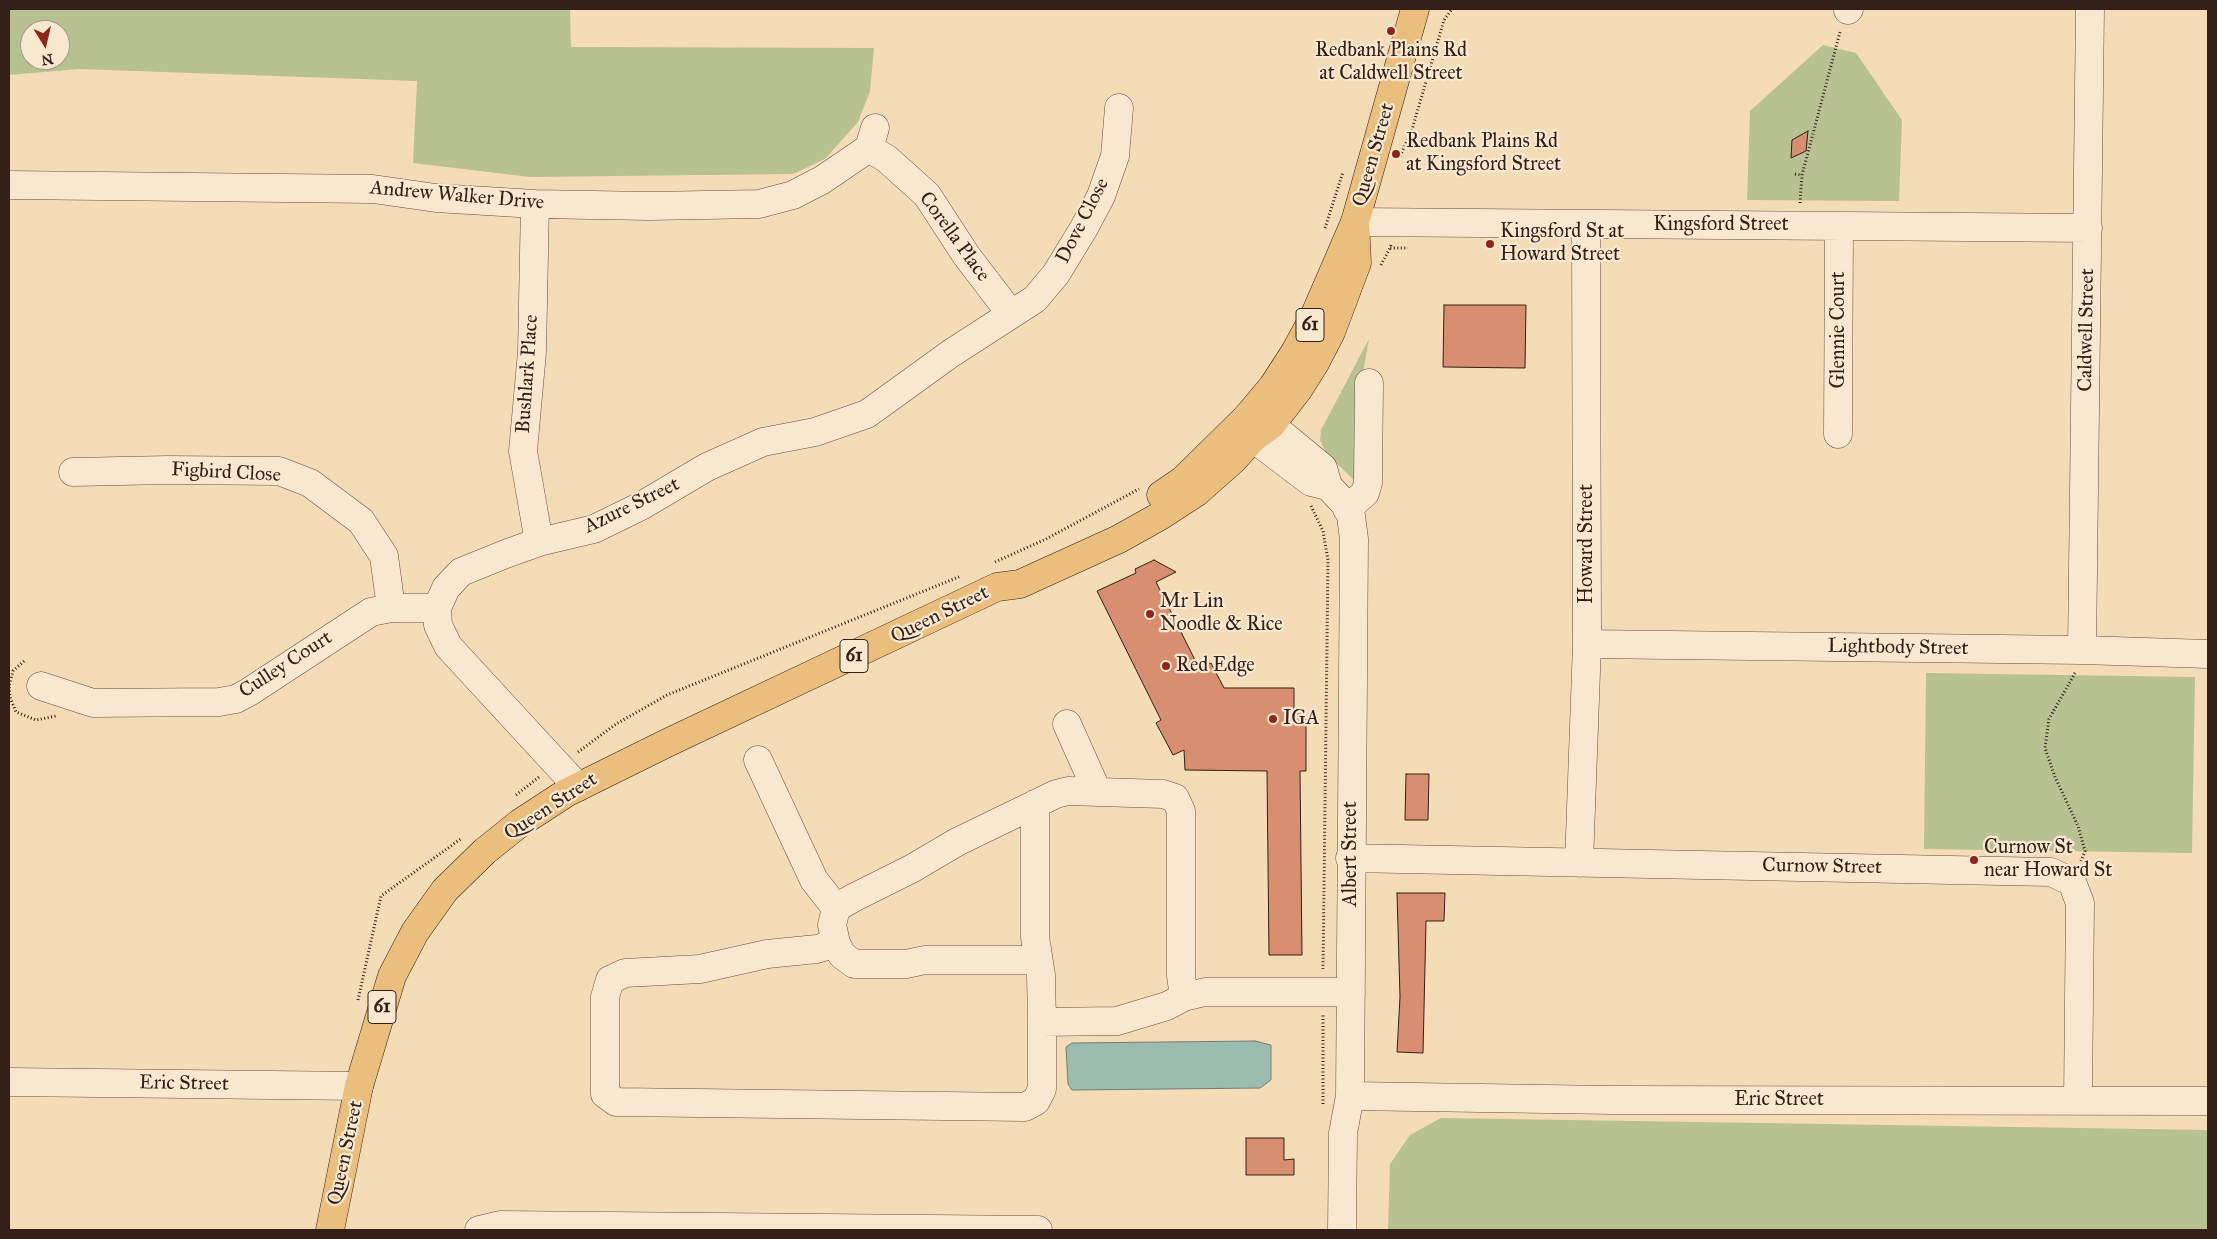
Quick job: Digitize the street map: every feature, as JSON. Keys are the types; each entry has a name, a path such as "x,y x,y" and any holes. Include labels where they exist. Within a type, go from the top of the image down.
{"main road":[{"name":"Queen Street","path":"330,1230 359,1086 392,976 415,932 445,890 485,851 520,823 578,787 994,576 1014,570 1147,504 1257,427 1298,390 1331,332 1357,263 1355,222 1415,9"}],"street":[{"name":"Caldwell Street","path":"2086,650 2090,9"},
{"name":"Dove Close","path":"1011,314 1035,299 1056,274 1101,196 1115,156 1120,108"},
{"name":"Corella Place","path":"872,138 887,159 927,195 966,255 1011,314"},
{"name":"Andrew Walker Drive","path":"9,185 373,189 436,198 535,204 650,206 759,204 793,196 822,180 872,138"},
{"name":"Bushlark Place","path":"535,204 532,352 523,451 539,542"},
{"name":"Kingsford Street","path":"1355,222 2088,228"},
{"name":"Howard Street","path":"1579,863 1587,644 1586,224"},
{"name":"Glennie Court","path":"1838,434 1839,227"},
{"name":"Azure Street","path":"437,608 446,588 460,572 539,542 594,529 641,506 707,467 763,442 815,432 867,414 1011,314"},
{"path":"1347,509 1365,493 1368,482 1368,383"},
{"name":"Albert Street","path":"1257,427 1323,468 1318,493 1347,509 1351,516 1354,539 1350,858 1350,1096 1343,1132 1342,1230"},
{"name":"Figbird Close","path":"73,472 279,471 310,483 361,521 384,556 391,608"},
{"name":"Culley Court","path":"40,686 93,702 219,702 236,698 360,617 371,612 391,608 437,608"},
{"path":"437,608 438,626 448,646 578,787"},
{"name":"Lightbody Street","path":"1587,644 2086,650 2208,654"},
{"path":"1067,724 1097,791"},
{"path":"758,760 814,880 836,908"},
{"path":"1038,960 925,960 906,964 854,964 842,955 836,943 832,925 836,908 913,868 957,842 1068,790 1163,794 1175,798 1181,811 1181,976 1184,997"},
{"path":"836,943 817,949 767,954 700,969 625,973 610,980 605,996 605,1094 616,1102 1025,1106 1036,1101 1042,1089 1042,1022 1035,937 1035,804"},
{"name":"Curnow Street","path":"1350,858 2051,872 2072,882"},
{"path":"2072,882 2080,903 2078,1100"},
{"path":"1042,1022 1117,1021 1167,1006 1184,997 1205,992 1351,992"},
{"name":"Eric Street","path":"9,1082 359,1086"},
{"name":"Eric Street","path":"1350,1096 1602,1100 2208,1101"},
{"path":"478,1230 500,1225 1038,1230"}],"path":[{"path":"1398,160 1411,133 1444,20 1452,9"},
{"path":"1799,226 1802,175 1837,41 1848,10"},
{"path":"1323,235 1346,162"},
{"path":"1795,174 1802,175"},
{"path":"1395,223 1390,248 1409,248"},
{"path":"994,576 1046,539 1143,487"},
{"path":"1318,493 1316,513 1323,532 1328,560 1323,1111"},
{"path":"513,798 616,724 667,695 964,574"},
{"path":"2072,882 2085,851 2078,826 2055,777 2045,748 2049,719 2086,650"},
{"path":"24,661 14,671 10,686 10,697 16,712 36,720 60,714"},
{"path":"356,1008 382,896 468,834"}],"green space":[{"path":"9,9 570,9 571,47 874,48 870,91 858,122 825,159 793,174 530,177 413,163 417,81 70,70 70,20 20,20 20,70 67,70 9,75"},
{"path":"1823,45 1856,53 1902,120 1899,201 1747,200 1750,111"},
{"path":"1369,339 1360,389 1356,482 1326,453 1320,440 1321,430"},
{"path":"1926,673 2195,677 2192,853 1924,849"},
{"path":"1441,1118 2208,1130 2208,1230 1388,1230 1390,1164 1410,1135"}],"shaded area":[{"path":"1255,1041 1271,1045 1271,1080 1260,1088 1072,1090 1068,1084 1066,1047 1072,1043"}],"building":[{"path":"1808,131 1806,151 1791,158 1792,140"},
{"path":"1444,305 1526,305 1525,368 1443,367"},
{"name":"Red Edge","path":"1154,560 1176,572 1156,582 1199,668 1211,663 1224,688 1294,688 1294,714 1306,714 1306,771 1300,771 1302,955 1269,955 1267,771 1185,770 1184,750 1173,755 1156,723 1161,720 1097,591 1136,573 1135,569"},
{"path":"1406,774 1429,774 1428,820 1405,820"},
{"path":"1397,893 1445,893 1444,921 1426,921 1423,1053 1397,1052 1400,997"},
{"path":"1246,1138 1284,1138 1284,1160 1294,1159 1294,1175 1246,1175"}],"place":[{"name":"Redbank Plains Rd at Caldwell Street","path":"1391,31"},
{"name":"Redbank Plains Rd at Kingsford Street","path":"1396,154"},
{"name":"Kingsford St at Howard Street","path":"1490,244"},
{"name":"Mr Lin Noodle & Rice","path":"1150,614"},
{"name":"Red Edge","path":"1166,666"},
{"name":"IGA","path":"1273,719"},
{"name":"Curnow St near Howard St","path":"1974,860"}]}
